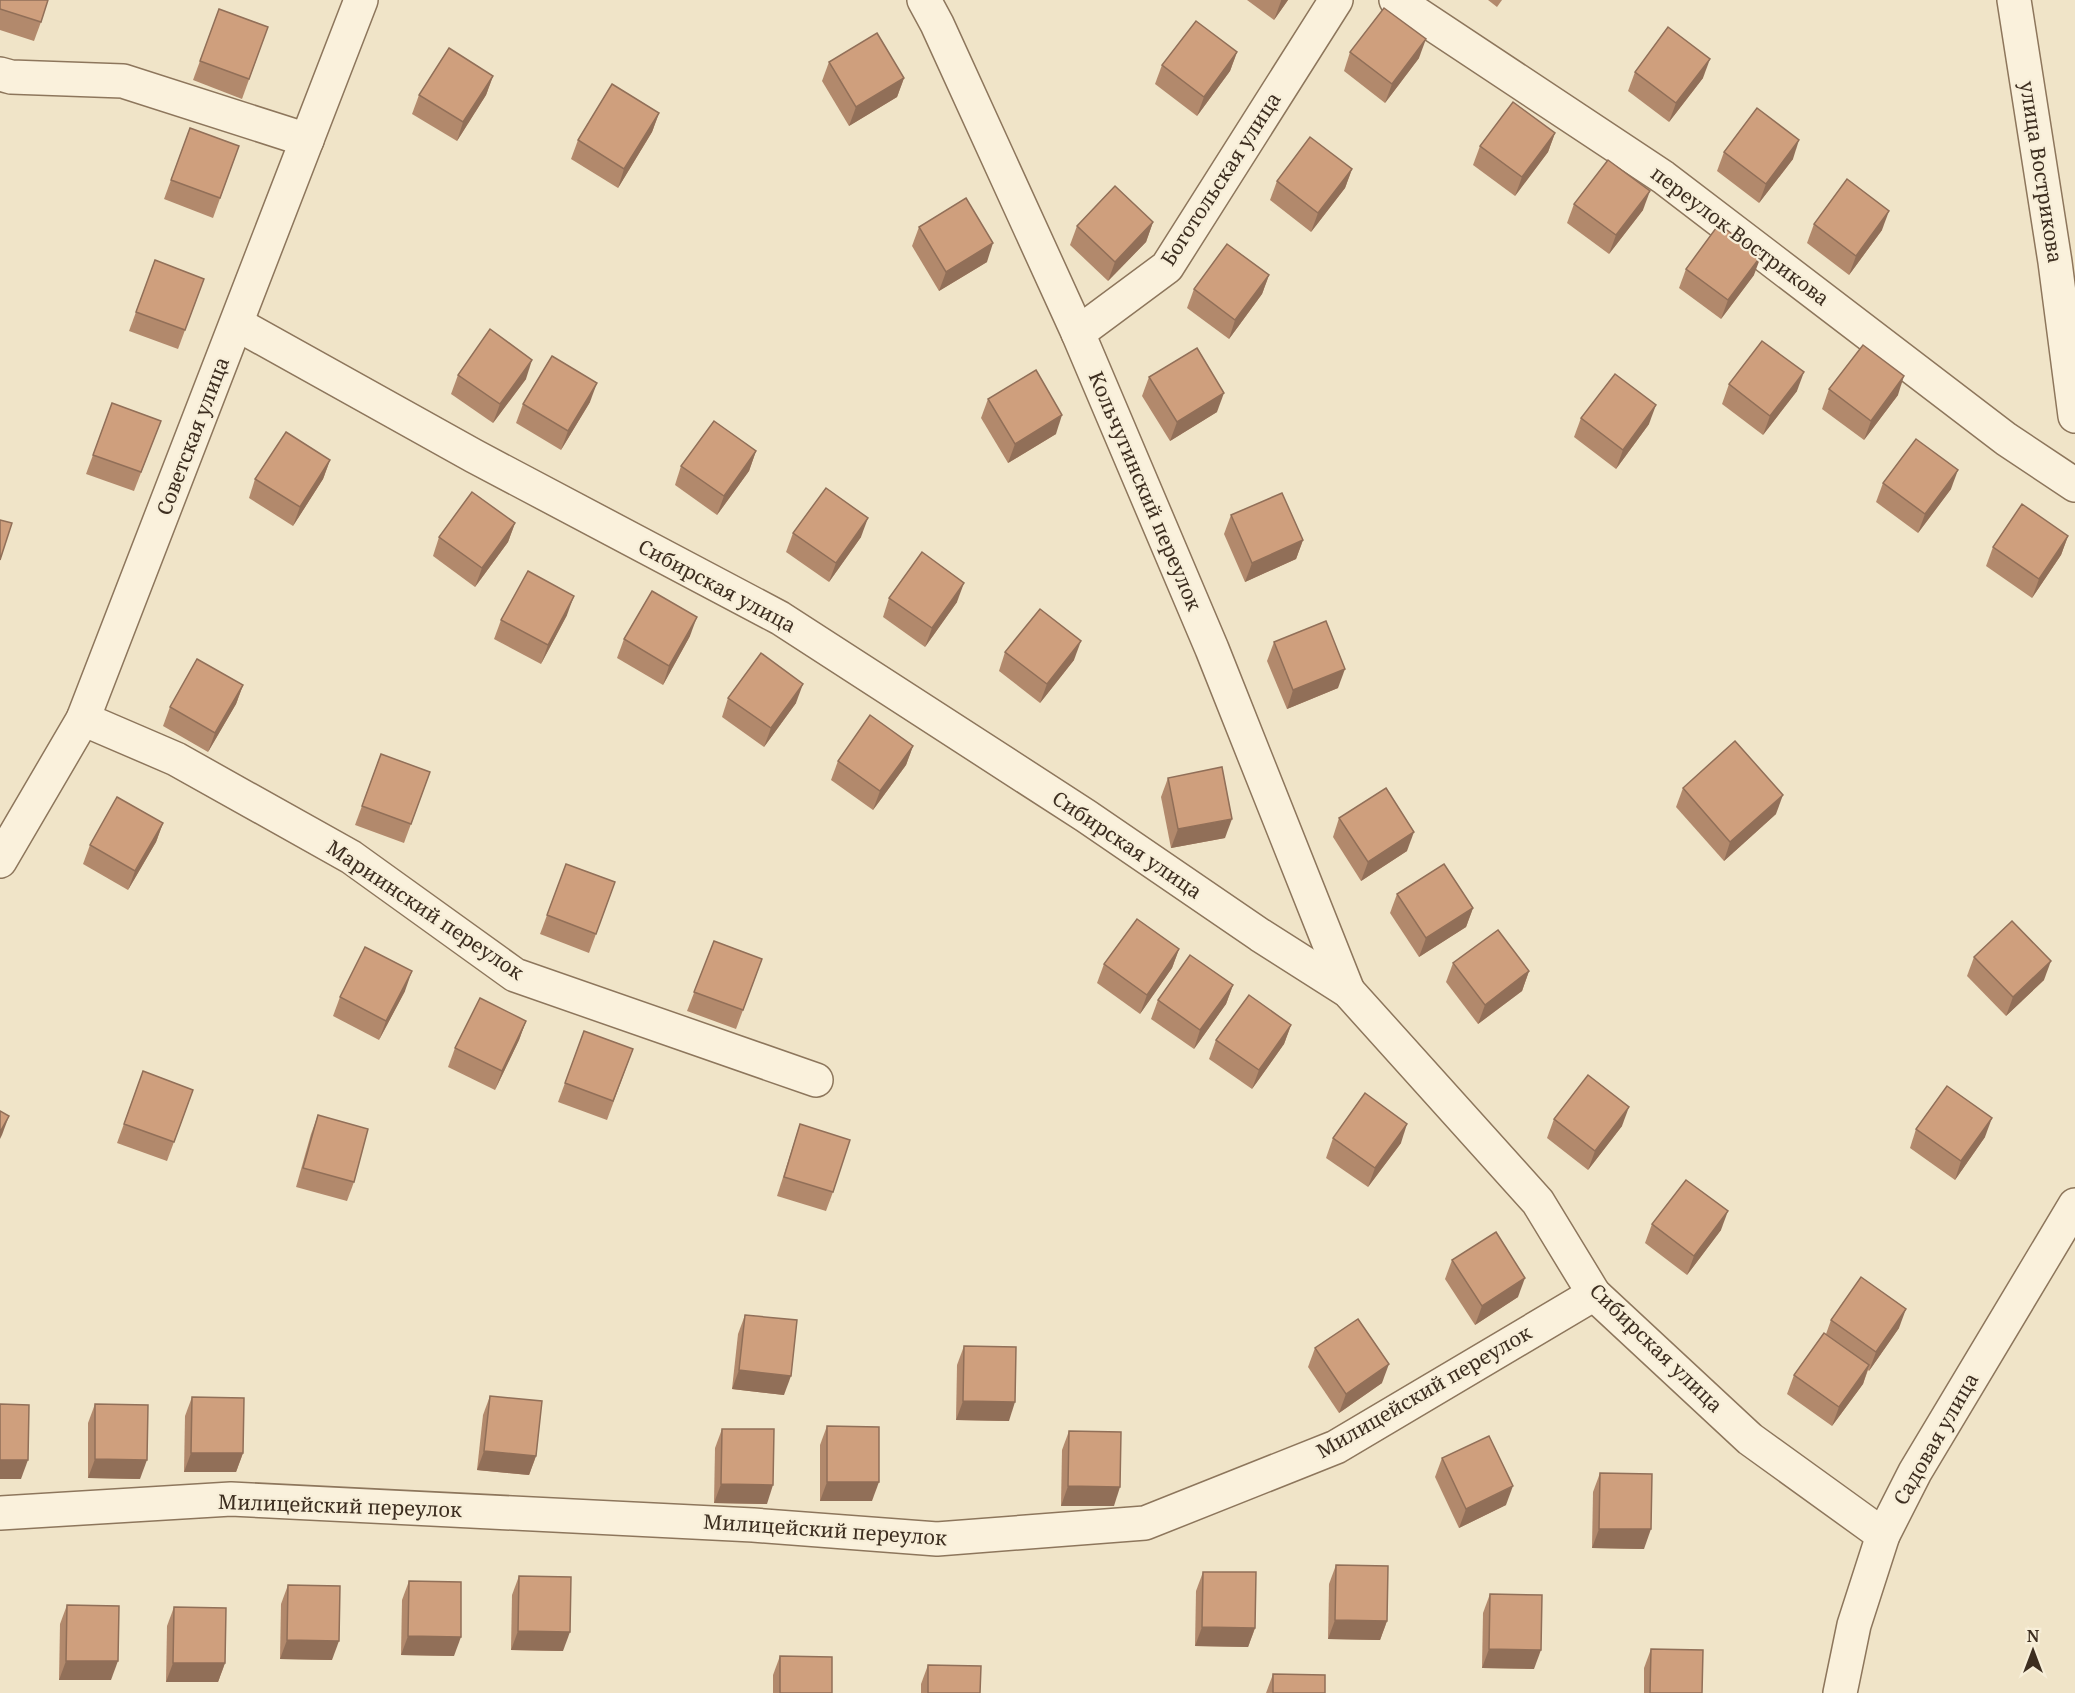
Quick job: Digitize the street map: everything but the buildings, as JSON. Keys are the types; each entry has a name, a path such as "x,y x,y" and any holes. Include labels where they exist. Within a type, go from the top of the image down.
{"street":[{"name":"Советская улица","path":"0,861 83,718 361,0"},
{"name":"Кольчугинский переулок","path":"924,0 1078,333 1212,649 1348,990"},
{"name":"Боготольская улица","path":"1078,333 1167,267 1336,0"},
{"name":"переулок Вострикова","path":"1396,0 1663,177 2006,439 2075,485"},
{"name":"улица Вострикова","path":"2014,0 2055,262 2075,416"},
{"path":"0,74 11,77 123,81 308,140"},
{"path":"2055,262 2075,232"},
{"name":"Сибирская улица","path":"237,324 474,456 780,618 1086,816 1260,935 1348,990 1538,1202 1594,1294 1750,1439 1883,1535"},
{"name":"Мариинский переулок","path":"83,718 176,759 351,857 515,975 816,1080"},
{"name":"Садовая улица","path":"1840,1693 1854,1625 1883,1535 1915,1472 2075,1205"},
{"name":"Милицейский переулок","path":"0,1513 231,1499 753,1525 937,1539 1145,1523 1336,1447 1594,1294"}]}
